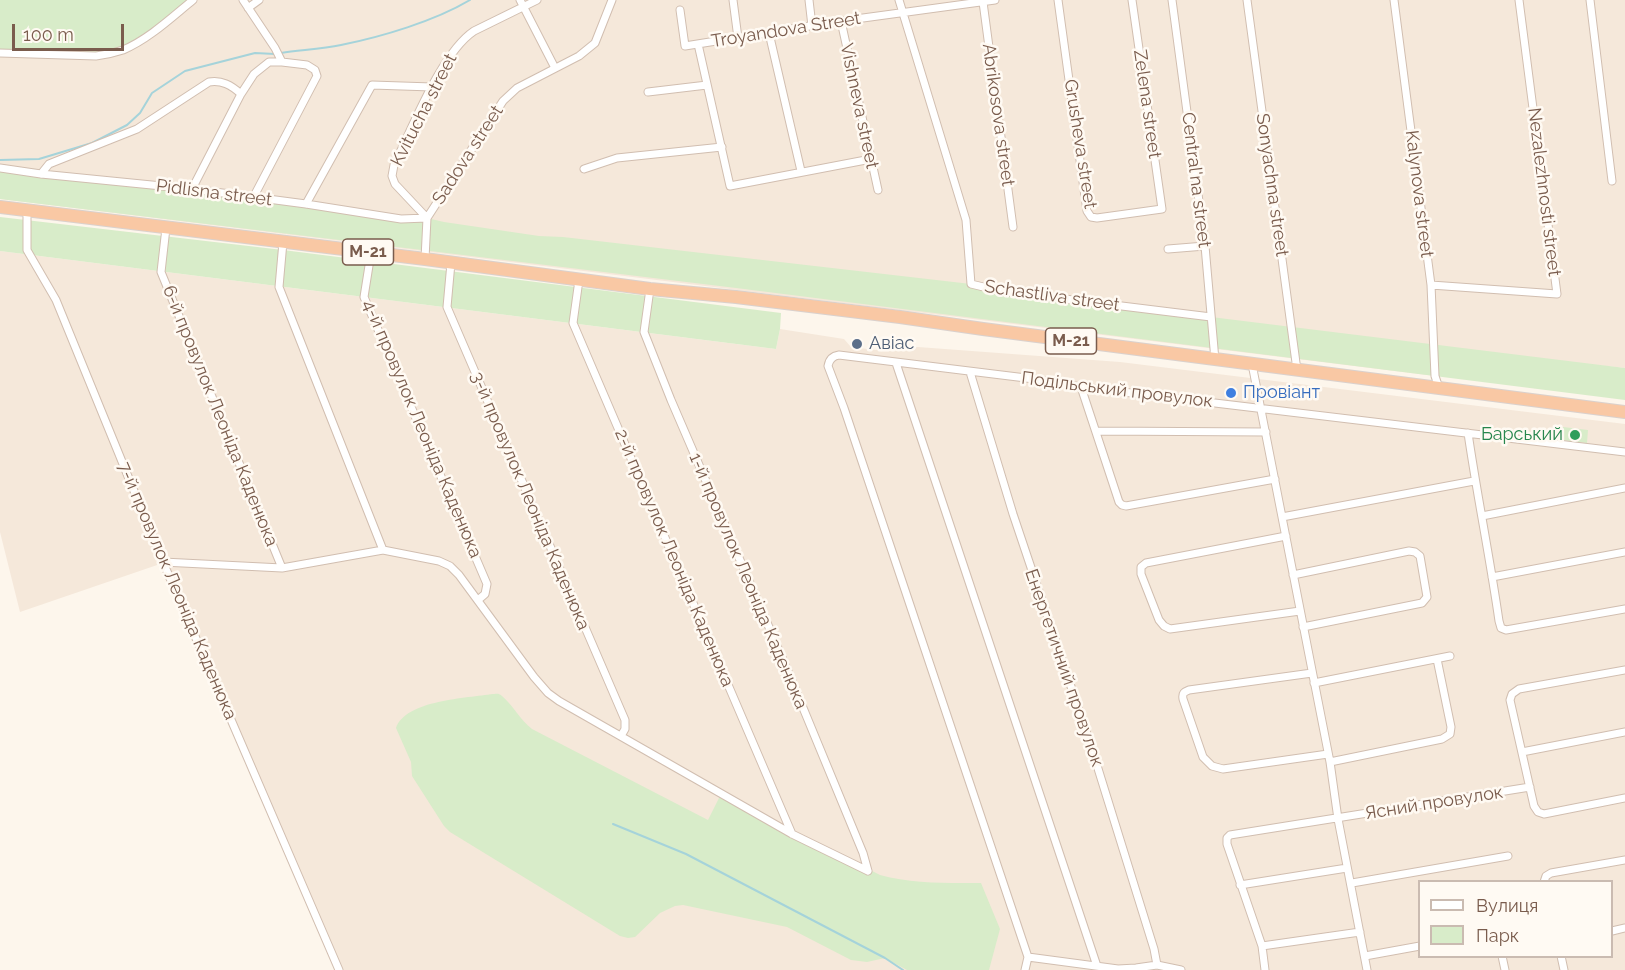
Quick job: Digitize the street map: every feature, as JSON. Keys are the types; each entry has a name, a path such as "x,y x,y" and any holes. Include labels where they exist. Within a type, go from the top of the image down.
{"highway":[{"name":"М-21","path":"0,207 650,289 888,315 1215,360 1625,412"}],"street":[{"path":"0,53 96,56 110,54 139,42 194,0"},
{"path":"243,0 282,62"},
{"path":"248,8 259,0"},
{"name":"Kvitucha street","path":"427,218 395,184 392,176 394,165 432,87 454,49 466,36 522,3 537,0"},
{"name":"Sadova street","path":"427,218 502,101 517,88 579,56 595,43 612,0"},
{"path":"733,0 738,38"},
{"path":"809,0 813,26"},
{"name":"Schastliva street","path":"899,0 966,220 971,284 1000,291 1211,317"},
{"name":"Troyandova Street","path":"680,10 685,46 841,21 995,0"},
{"name":"Grusheva street","path":"1058,0 1087,212 1091,217 1097,218 1162,209"},
{"name":"Zelena street","path":"1132,0 1162,209"},
{"name":"Central'na street","path":"1172,0 1205,246 1215,360"},
{"name":"Sonyachna street","path":"1247,0 1297,370"},
{"name":"Kalynova street","path":"1394,0 1431,285 1435,376 1439,388"},
{"name":"Nezalezhnosti street","path":"1431,285 1557,294 1519,0"},
{"path":"1590,0 1612,181"},
{"name":"Abrikosova street","path":"983,2 1013,227"},
{"path":"522,3 555,68"},
{"name":"Vishneva street","path":"841,21 878,190"},
{"path":"769,33 801,171"},
{"path":"698,44 730,186 871,159"},
{"path":"192,189 241,94 254,74 269,62 307,65 315,70 317,76 253,198"},
{"path":"41,174 49,164 137,129 209,82 215,81 231,85 241,94"},
{"path":"306,204 372,85 432,87"},
{"path":"648,92 707,85"},
{"path":"584,169 617,158 722,147"},
{"name":"Pidlisna street","path":"0,168 192,189 401,219 427,218"},
{"name":"7-й провулок Леоніда Каденюка","path":"27,210 27,250 56,300 163,562 339,970"},
{"path":"424,259 427,218"},
{"name":"6-й провулок Леоніда Каденюка","path":"166,228 161,272 282,568"},
{"path":"283,242 279,287 383,550"},
{"path":"1168,249 1205,246"},
{"name":"4-й провулок Леоніда Каденюка","path":"371,253 364,297 488,584 485,594 478,600"},
{"name":"3-й провулок Леоніда Каденюка","path":"451,263 447,307 625,720 625,729 621,736"},
{"name":"2-й провулок Леоніда Каденюка","path":"579,280 573,323 792,834"},
{"name":"1-й провулок Леоніда Каденюка","path":"650,289 644,332 787,669 859,843 868,871 792,834"},
{"name":"Подільський провулок","path":"1028,957 828,366 830,359 839,355 1081,387 1625,452"},
{"path":"896,363 1097,966"},
{"path":"1252,364 1329,758 1338,819 1367,970"},
{"name":"Енергетичний провулок","path":"970,372 1013,514 1094,757 1157,964"},
{"path":"1081,387 1119,502 1122,505 1275,479"},
{"path":"1096,431 1266,432"},
{"path":"1468,433 1474,481 1502,628 1506,630 1625,609"},
{"path":"1282,517 1474,481"},
{"path":"1482,516 1625,488"},
{"path":"1286,536 1146,563 1141,567 1141,574 1159,620 1170,629 1300,611"},
{"path":"163,562 282,568 383,550 445,563 459,575 548,693 792,834"},
{"path":"1293,575 1409,551 1420,556 1427,597 1422,603 1304,627"},
{"path":"1492,577 1625,552"},
{"path":"1314,683 1450,656"},
{"path":"1312,673 1185,692 1182,695 1183,699 1203,757 1212,766 1223,769 1329,758 1442,739 1450,734 1451,728 1437,659"},
{"path":"1625,670 1515,691 1510,700 1535,810 1544,814 1625,798"},
{"path":"1522,752 1625,732"},
{"name":"Ясний провулок","path":"1240,885 1227,844 1227,838 1230,835 1530,787"},
{"path":"1352,883 1508,856"},
{"path":"1545,880 1551,873 1625,860"},
{"path":"1265,970 1262,946 1240,885 1347,868"},
{"path":"1262,946 1360,932"},
{"path":"1365,956 1418,946"},
{"path":"1025,970 1028,957 1127,969 1157,964 1181,970"}],"shaded area":[{"path":"193,0 1625,0 1625,368 1575,363 1435,376 0,199 0,53"},
{"path":"0,251 776,349 780,329 844,339 851,347 876,350 891,345 1120,362 1625,424 1625,970 339,970 163,563 20,612 0,532"}],"green space":[{"path":"0,0 193,0 152,32 110,54 0,53"},
{"path":"0,168 192,189 401,219 427,218 539,236 971,284 1211,317 1625,368 1625,400 736,288 0,199"},
{"path":"0,217 781,313 780,329 776,349 0,251"},
{"name":"Барський","path":"1563,427 1588,430 1587,443 1562,440"},
{"path":"493,694 502,696 532,729 708,820 721,794 880,875 917,881 981,883 1000,929 989,970 907,970 885,958 867,962 851,960 787,927 683,905 660,913 635,937 620,936 450,832 412,776 411,762 396,728 402,719 412,711 438,702"}],"waterway":[{"path":"281,53 326,48 373,38 441,15 470,0"},
{"path":"0,160 39,159 92,143 127,125 140,113 152,93 185,71 255,53 275,54"},
{"path":"613,824 686,854 885,958 903,970"}],"place":[{"name":"Авіас","path":"857,344"},
{"name":"Провіант","path":"1231,393"},
{"name":"Барський","path":"1575,435"}]}
